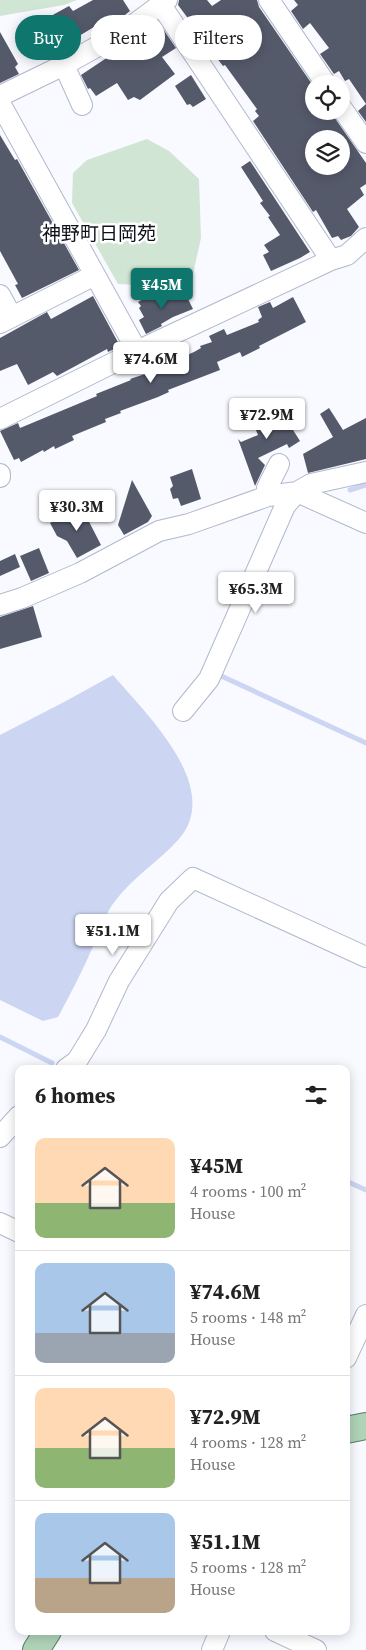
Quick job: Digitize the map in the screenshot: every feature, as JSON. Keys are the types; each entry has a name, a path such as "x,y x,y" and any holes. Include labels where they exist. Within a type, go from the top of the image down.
{"main road":[{"path":"350,1429 366,1426"},
{"path":"36,1650 45,1635"}],"street":[{"path":"269,0 320,75"},
{"path":"0,96 64,65 125,31 164,2 331,260"},
{"path":"64,65 82,105"},
{"path":"0,103 137,351"},
{"path":"350,120 366,143"},
{"path":"0,419 137,351 347,254 366,238"},
{"path":"0,295 6,320 95,275"},
{"path":"268,496 267,488 279,464"},
{"path":"0,605 22,598 80,573 159,531 189,524 268,496 296,492 310,484 366,472"},
{"path":"296,492 366,524"},
{"path":"183,711 209,679 285,506 296,492"},
{"path":"72,1065 77,1061 96,1030 119,981 169,901 193,878 366,957"},
{"path":"0,1137 15,1120"},
{"path":"0,1223 15,1230"},
{"path":"350,1349 366,1315"},
{"path":"212,1650 218,1635"},
{"path":"283,1635 316,1650"}],"green space":[{"path":"0,0 77,0 64,5 0,16"},
{"path":"147,139 169,151 199,179 201,238 192,278 160,286 118,284 72,203 73,173 87,160"}],"water":[{"path":"113,675 160,730 175,752 187,775 192,798 190,820 178,840 130,884 112,905 82,971 58,1017 43,1021 0,1000 0,735"}],"building":[{"path":"93,0 123,0 130,11 125,15 91,15 91,29 81,35 81,15 53,15 69,6 73,11"},
{"path":"179,0 207,0 212,6 221,0 257,0 259,7 306,75 305,120 336,120 343,130 305,130 305,175 350,175 350,140 366,163 366,184 360,188 364,195 347,209 359,227 351,236 341,240 338,236 332,238 316,210 313,212 253,121 259,116 255,111 257,109 225,65 223,66 218,60 262,60 262,15 186,15 178,5"},
{"path":"294,0 366,0 366,104 350,80 350,75 341,75 339,71 334,74 320,54 329,48 310,23 303,29 291,11 298,5"},
{"path":"0,32 18,64 15,67 19,74 0,83"},
{"path":"165,32 175,47 175,49 165,55"},
{"path":"104,60 164,60 175,74 140,100 134,97 128,100 117,83 96,96 90,88 88,89 81,75"},
{"path":"191,75 206,99 193,107 190,104 187,105 175,86"},
{"path":"366,104 366,122 358,111"},
{"path":"0,135 15,160 17,159 79,270 22,298 15,285 18,284 0,251"},
{"path":"250,161 310,252 271,271 263,255 269,252 264,245 280,235 268,217 270,216 260,203 263,201 241,167"},
{"path":"183,289 193,309 173,317 161,324 162,326 146,334 139,320 144,317 138,302 155,292 160,301"},
{"path":"93,296 120,346 108,352 107,349 57,376 53,372 28,385 17,364 0,371 0,338 47,312 51,319"},
{"path":"293,297 306,322 242,357 240,352 217,362 220,370 120,411 121,413 105,419 106,422 72,436 74,440 55,449 54,446 44,452 43,450 21,462 19,458 14,460 0,431 18,423 20,428 97,396 96,394 130,379 163,368 162,366 194,352 201,348 200,346 212,342 209,336 224,329 227,335 259,322 258,320 262,317 258,307 270,302 273,308"},
{"path":"269,408 272,416 281,411 300,441 289,448 287,444 258,458 265,465 255,486 238,439 241,442 258,435 255,428 260,426 256,412"},
{"path":"329,408 343,430 366,418 366,459 308,473 303,454 333,437 320,414"},
{"path":"192,469 201,499 181,506 178,498 173,499 170,489 173,486 170,477"},
{"path":"132,480 152,516 148,522 124,535 118,525"},
{"path":"74,510 76,513 83,510 101,545 77,558 67,541 57,536 50,523"},
{"path":"39,548 49,573 31,581 20,556"},
{"path":"15,554 20,567 0,576 0,561"},
{"path":"33,606 42,637 0,649 0,617"}],"waterway":[{"path":"350,490 366,485"},
{"path":"219,675 366,743"},
{"path":"0,1037 52,1063"},
{"path":"350,1183 366,1190"}],"district":[{"name":"神野町日岡苑","path":"99,233"}]}
